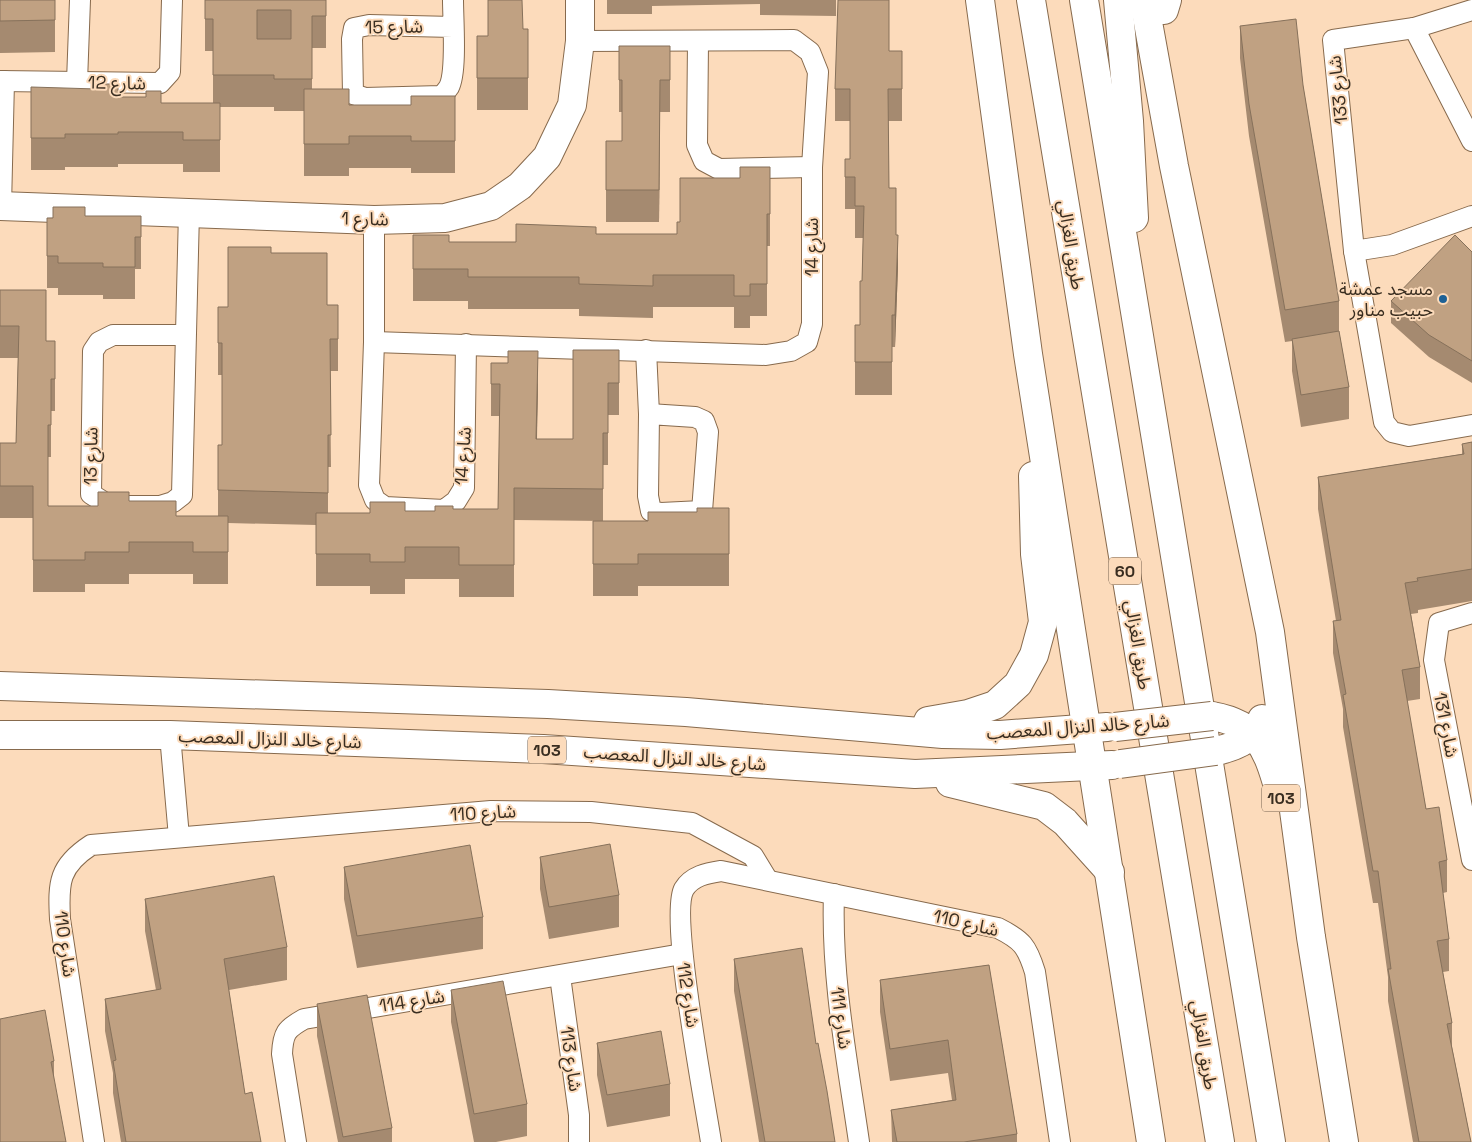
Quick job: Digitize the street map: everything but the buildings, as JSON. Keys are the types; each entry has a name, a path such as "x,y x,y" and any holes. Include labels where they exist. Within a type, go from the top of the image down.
{"main road":[{"name":"شارع 1","path":"0,206 374,220 445,218 491,206 520,186 547,157 572,105 580,41 580,0"},
{"path":"980,0 1028,354 1088,728 1107,765 1110,872 1151,1142"},
{"path":"1024,0 1043,73"},
{"name":"طريق الغزالي","path":"1031,0 1220,1142"},
{"path":"1084,0 1139,345 1272,1142"},
{"path":"1118,0 1129,121 1139,345"},
{"path":"1159,2 1174,166 1270,632 1301,866 1344,1142"},
{"path":"886,727 968,714 995,705 1018,684 1034,655 1043,622 1035,554 1028,354"},
{"path":"1254,733 1261,723 1266,705 1270,632"},
{"name":"شارع خالد النزال المعصب","path":"0,686 548,704 886,727 943,734 1000,736 1115,727 1212,716 1242,724 1254,733 1231,748 1107,765 915,774 543,749 170,735 0,735"},
{"name":"103","path":"1254,733 1264,748 1277,784 1301,866"},
{"path":"915,774 1044,806 1065,822 1110,872"}],"street":[{"name":"شارع 12","path":"77,82 80,0"},
{"name":"شارع 12","path":"0,206 2,81 160,84 170,72 172,0"},
{"name":"شارع 15","path":"453,0 453,27 452,72 449,87 442,96 365,98 353,94 352,39 354,28 369,25 453,27"},
{"name":"شارع 133","path":"1472,10 1414,28 1334,40 1354,251 1384,422 1392,432 1409,436 1472,426"},
{"path":"1414,28 1472,141"},
{"name":"شارع 14","path":"374,342 766,355 791,351 807,342 812,324 812,168 818,72 810,52 794,40 698,42 580,41"},
{"path":"698,42 697,145 704,162 719,169 812,168"},
{"name":"شارع 13","path":"186,335 112,335 99,342 93,351 91,494 110,506 160,506 173,502 182,494 186,335 189,212"},
{"path":"1354,251 1392,244 1472,216"},
{"name":"شارع 14","path":"374,220 374,342 369,485 375,500 385,507 444,510 456,500 464,488 466,344"},
{"path":"646,350 649,414 648,496 651,511 661,513 702,511 708,432 704,421 695,418 649,414"},
{"name":"شارع 131","path":"1472,613 1439,624 1434,660 1472,860"},
{"path":"170,735 179,837"},
{"name":"شارع 110","path":"94,1142 60,919 58,892 62,873 73,857 91,845 491,811 592,812 692,823 752,856 767,879"},
{"name":"شارع 110","path":"720,871 767,879 998,928 1016,937 1028,950 1035,972 1060,1142"},
{"name":"شارع 112","path":"711,1142 682,954 680,905 684,889 694,879 704,874 720,871"},
{"name":"شارع 111","path":"834,894 832,938 835,977 859,1142"},
{"name":"114 شارع","path":"296,1142 282,1054 283,1039 290,1027 304,1018 682,954"},
{"name":"شارع 113","path":"560,976 579,1115 579,1142"}],"place":[{"name":"مسجد عمشة حبيب مناور","path":"1443,299"}]}
